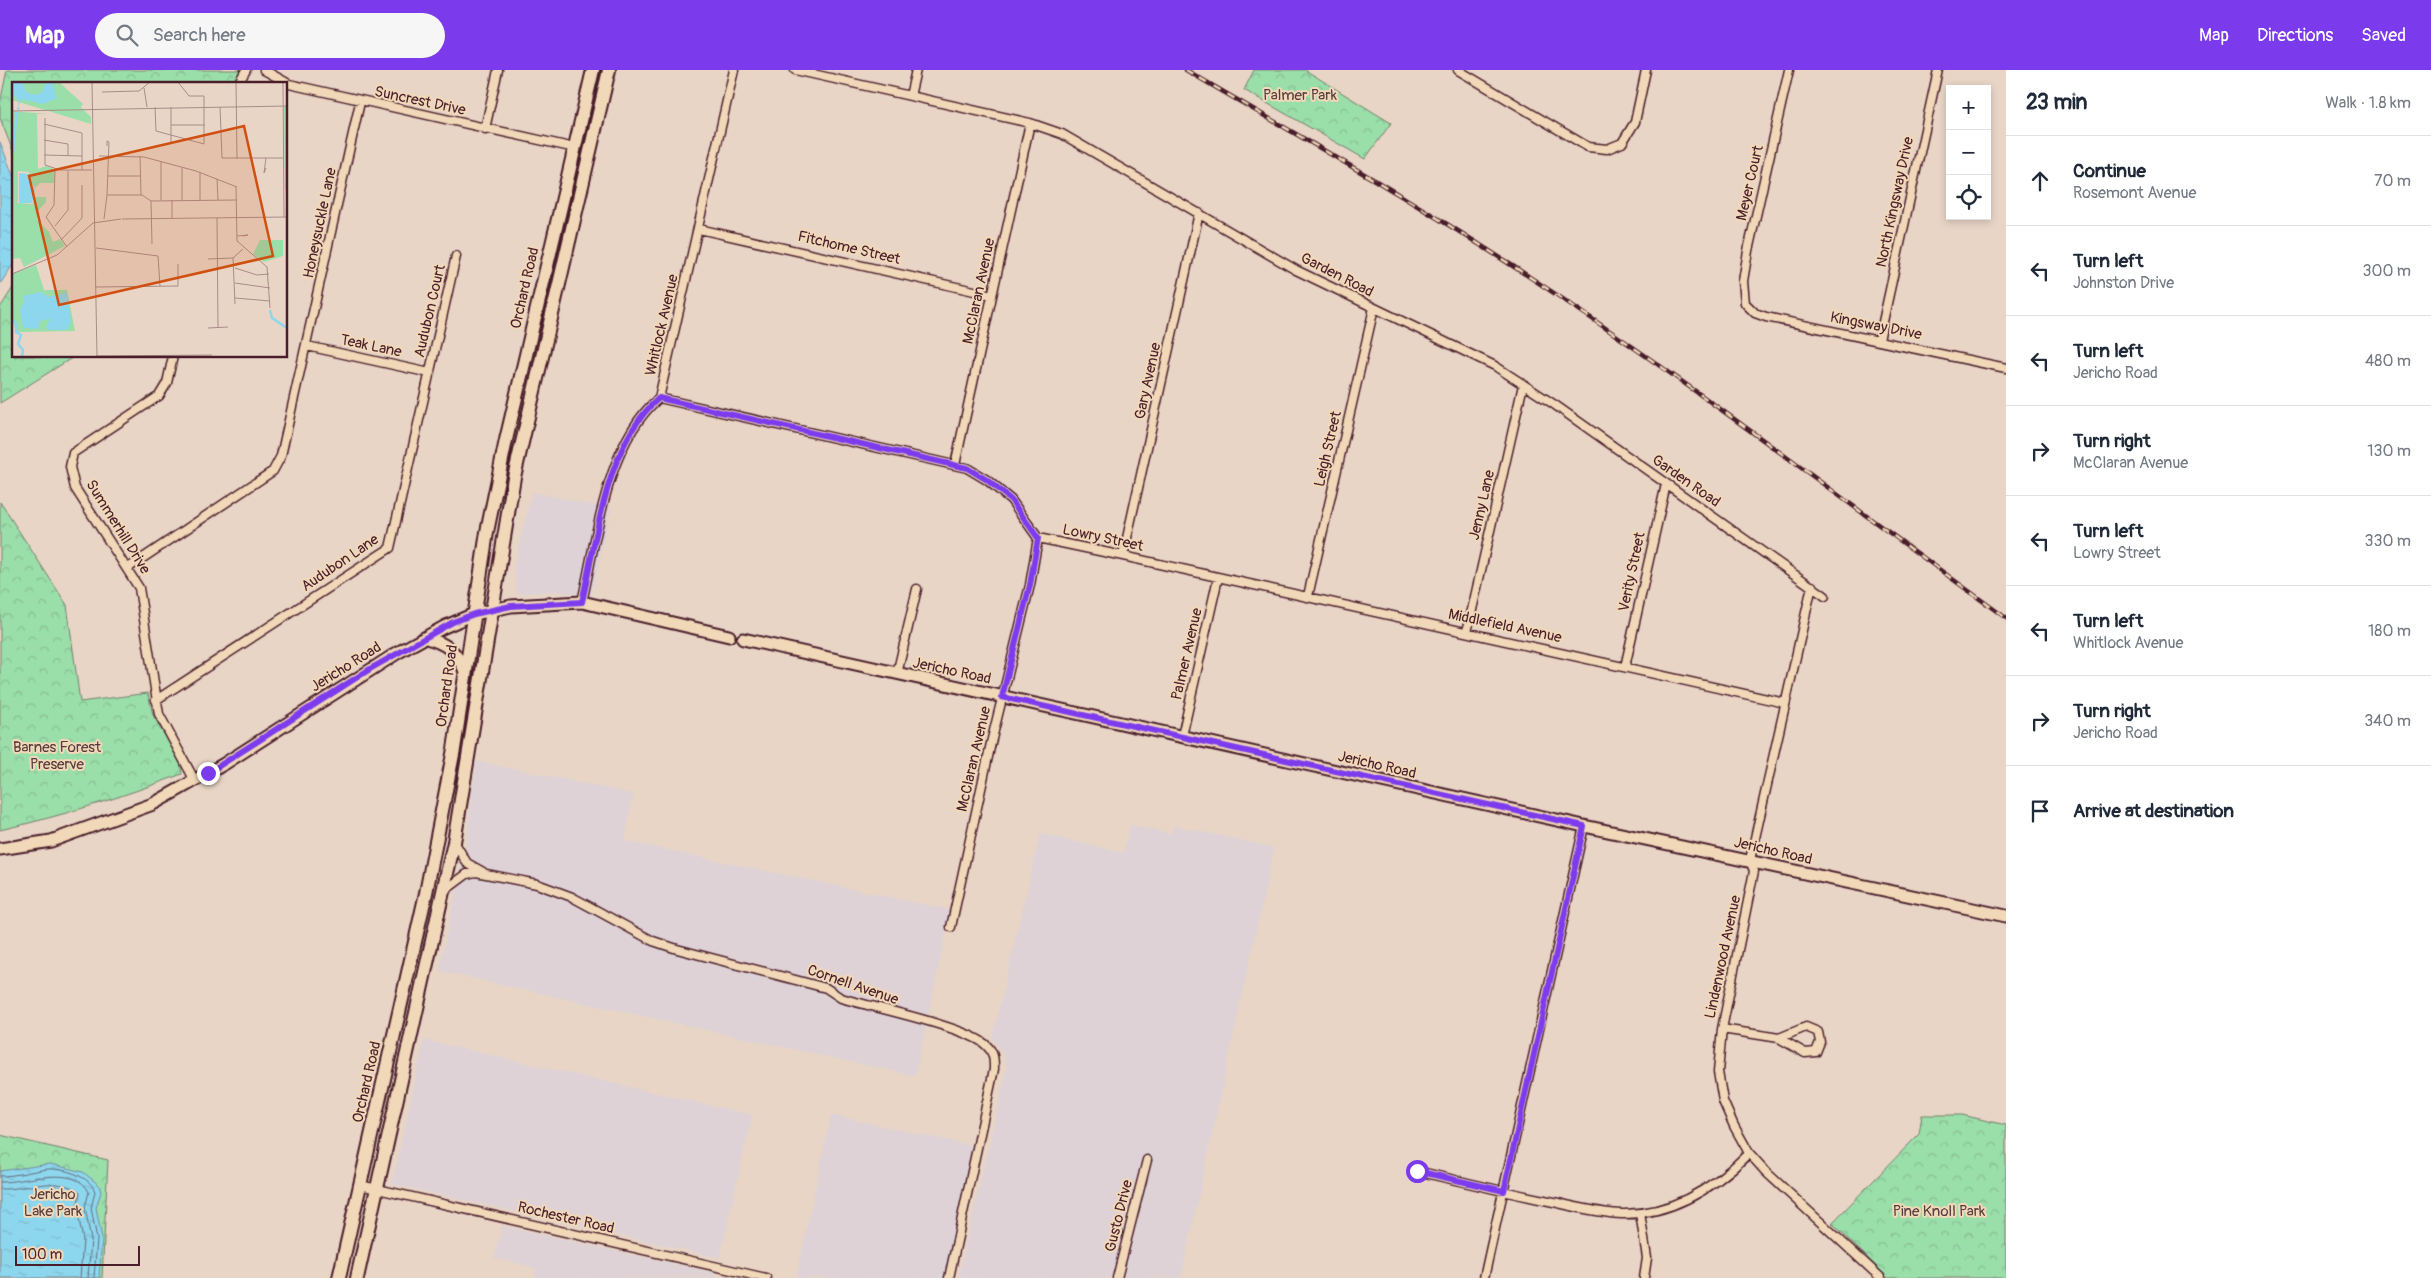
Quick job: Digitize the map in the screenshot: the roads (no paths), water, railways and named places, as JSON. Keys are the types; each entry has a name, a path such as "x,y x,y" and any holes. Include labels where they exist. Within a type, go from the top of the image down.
{"main road":[{"name":"Orchard Road","path":"339,1278 426,893 454,749 474,614 506,440 593,70"},
{"path":"358,1278 454,842 514,477 609,70"},
{"name":"Jericho Road","path":"0,850 51,841 153,804 196,781 370,669 474,614 541,603 582,602 729,636"},
{"path":"426,638 449,646 459,657 466,671"},
{"name":"Jericho Road","path":"743,640 1584,826 2006,916"}],"street":[{"path":"239,82 246,70"},
{"name":"Suncrest Drive","path":"264,70 285,82"},
{"path":"485,129 498,70"},
{"name":"Whitlock Avenue","path":"582,602 608,487 617,459 632,428 644,411 659,398 734,70"},
{"name":"Garden Road","path":"795,70 1030,123 1062,134 1296,270 1495,366 1825,596"},
{"path":"910,96 916,70"},
{"path":"1458,70 1588,147 1600,150 1622,143 1635,122 1646,70"},
{"name":"Meyer Court","path":"1745,303 1743,280 1748,251 1790,70"},
{"name":"North Kingsway Drive","path":"1879,340 1938,70"},
{"name":"Suncrest Drive","path":"288,83 360,102 575,148"},
{"name":"Honeysuckle Lane","path":"128,568 273,471 281,456 360,102"},
{"name":"McClaran Avenue","path":"955,465 1030,123"},
{"name":"Gary Avenue","path":"1123,556 1199,213"},
{"name":"Fitchome Street","path":"699,229 992,294"},
{"name":"Audubon Court","path":"430,373 456,256"},
{"name":"Kingsway Drive","path":"1745,303 1755,313 1766,317 2006,368"},
{"name":"Leigh Street","path":"1308,596 1374,308"},
{"name":"Teak Lane","path":"307,346 430,373"},
{"name":"Summerhill Drive","path":"173,358 167,383 159,396 73,453 70,467 75,488 140,588 156,700 165,727 196,781"},
{"name":"Audubon Lane","path":"156,700 390,548 430,373"},
{"name":"Jenny Lane","path":"1467,632 1523,385"},
{"path":"659,398 967,468 987,480 1011,500 1038,538"},
{"name":"Verity Street","path":"1625,666 1666,484"},
{"name":"McClaran Avenue","path":"951,927 1002,697 1030,585 1038,538"},
{"name":"Lowry Street","path":"1038,538 1218,578"},
{"name":"Middlefield Avenue","path":"1218,578 1625,666 1784,703"},
{"name":"Palmer Avenue","path":"1182,736 1218,578"},
{"name":"Lindenwood Avenue","path":"1812,586 1750,860 1754,871 1722,1029 1718,1072 1723,1101 1749,1153 1766,1172 1881,1278"},
{"path":"897,674 917,589"},
{"path":"1484,1278 1584,826"},
{"name":"Cornell Avenue","path":"454,842 468,863 484,873"},
{"name":"Cornell Avenue","path":"443,892 467,874 484,873 537,884 572,897 653,941 826,988 840,998 964,1033 986,1044 994,1056 994,1069 949,1278"},
{"path":"1722,1029 1779,1038 1805,1053 1816,1052 1820,1042 1818,1032 1806,1028 1779,1038"},
{"path":"1417,1171 1603,1212 1640,1213 1658,1210 1698,1194 1732,1170 1749,1153"},
{"name":"Gusto Drive","path":"1117,1278 1146,1160"},
{"name":"Rochester Road","path":"360,1186 766,1278"},
{"path":"1640,1213 1646,1258 1644,1278"}],"water":[{"path":"0,142 12,173 12,266 0,284"},
{"name":"Jericho Lake Park","path":"50,1164 83,1172 99,1185 101,1192 96,1208 102,1239 99,1278 0,1278 0,1171"}],"railway":[{"path":"1186,70 1426,211 1569,303 1758,436 2006,618"}],"park label":[{"name":"Palmer Park","path":"1300,95"},
{"name":"Barnes Forest Preserve","path":"57,756"},
{"name":"Pine Knoll Park","path":"1939,1211"}]}
